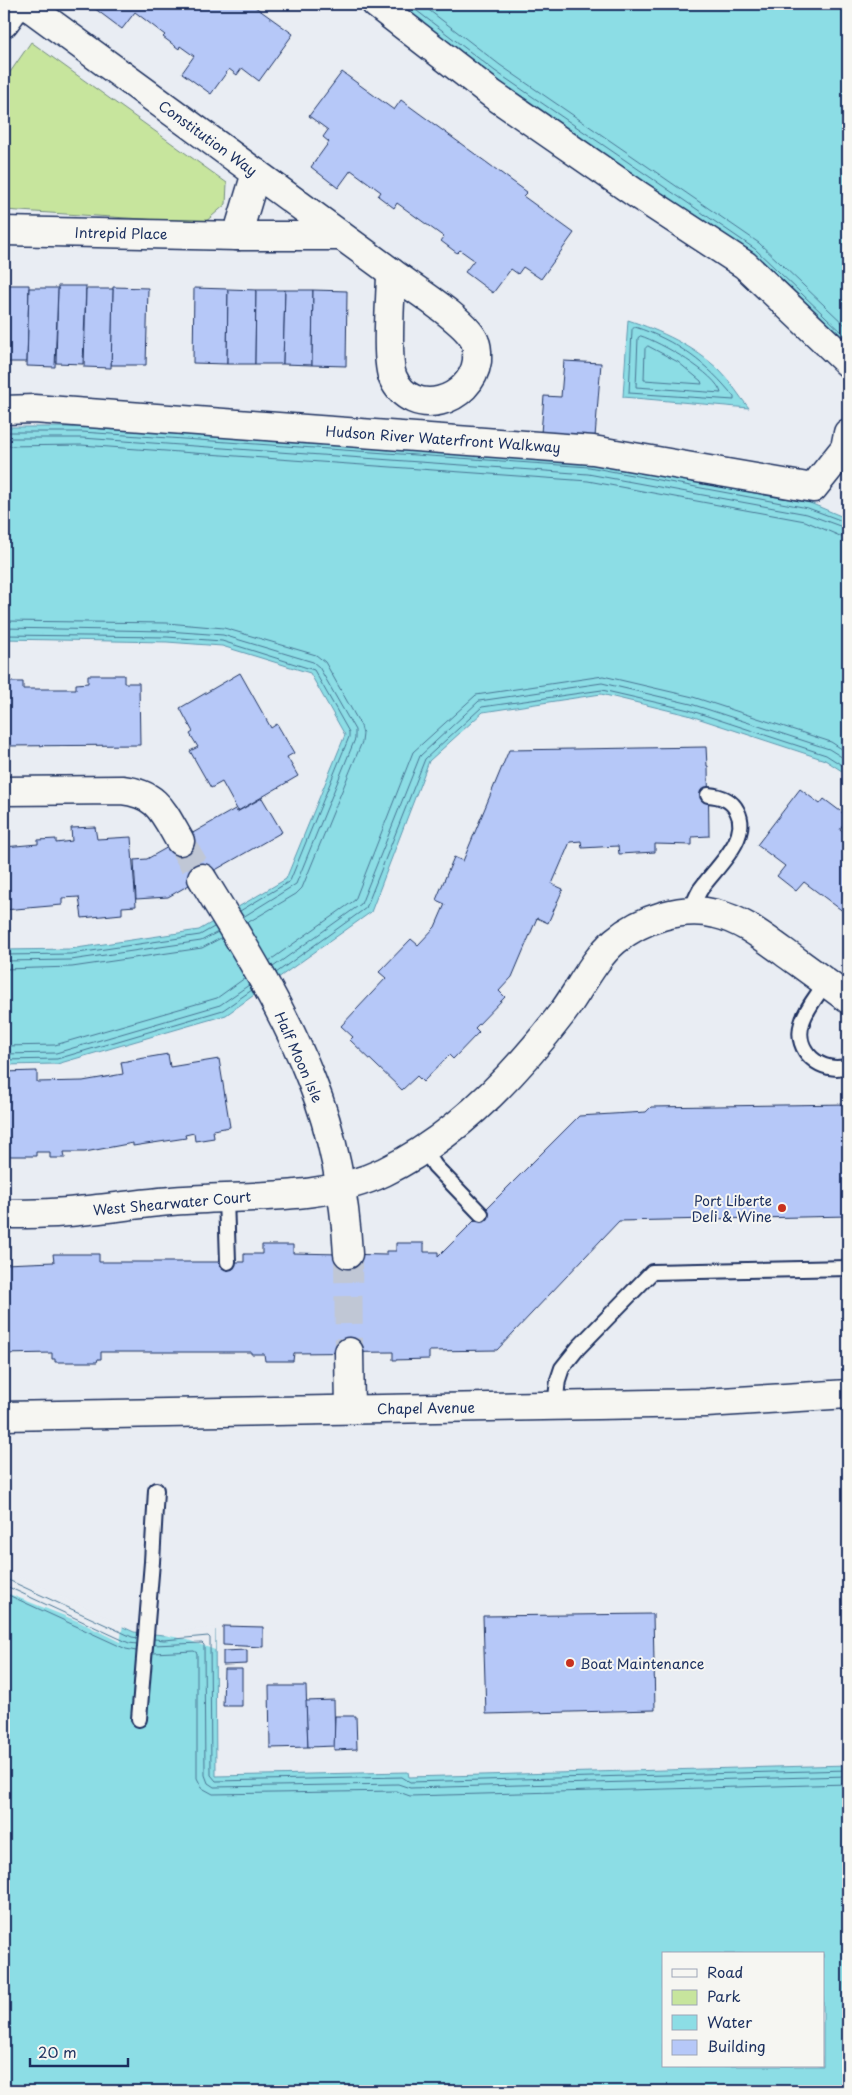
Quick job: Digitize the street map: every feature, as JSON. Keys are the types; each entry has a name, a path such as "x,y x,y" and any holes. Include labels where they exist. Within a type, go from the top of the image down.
{"street":[{"path":"4,23 18,4"},
{"name":"Constitution Way","path":"25,4 256,172 341,236 391,272 458,322 472,336 478,353 475,372 463,390 454,396 444,400 423,402 405,393 393,378 389,362 391,272"},
{"path":"376,4 492,94 638,195 745,265 848,363"},
{"path":"238,236 256,172"},
{"name":"Intrepid Place","path":"4,231 238,236 341,236"},
{"name":"Hudson River Waterfront Walkway","path":"4,410 34,409 594,450 813,488 845,448 848,433"},
{"path":"4,791 122,790 136,792 149,797 159,806 180,841"},
{"name":"Half Moon Isle","path":"202,878 269,994 297,1047 311,1080 321,1108 340,1188 347,1231 348,1254"},
{"name":"West Shearwater Court","path":"4,1214 76,1212 164,1201 298,1194 340,1188 384,1172 424,1149 469,1114 528,1054 564,1010 605,951 616,940 644,922 662,916 691,912 714,913 741,923 848,999"},
{"path":"349,1352 350,1409"},
{"name":"Chapel Avenue","path":"4,1416 555,1406 764,1400 848,1394"}],"lane":[{"path":"691,912 699,891 740,835 741,818 731,802 708,795"},
{"path":"826,982 802,1022 802,1045 812,1059 827,1068 848,1066"},
{"path":"424,1149 436,1166 481,1214"},
{"path":"226,1197 228,1262"},
{"path":"555,1406 558,1380 566,1363 652,1272 848,1268"},
{"path":"138,1719 152,1562 156,1490"}],"green space":[{"path":"31,42 227,183 226,204 204,223 4,210 4,81"}],"water":[{"path":"390,4 848,4 848,354"},
{"path":"628,320 665,334 710,362 724,375 749,408 623,397"},
{"path":"4,427 82,427 590,463 810,503 848,519 848,775 825,760 688,715 601,694 483,712 429,761 371,912 226,1015 57,1064 4,1065 4,950 70,949 199,930 286,879 345,735 310,673 222,646 167,642 4,639"},
{"path":"4,1573 134,1632 164,1635 215,1630 216,1776 408,1772 409,1777 848,1765 848,2091 4,2091"}],"pier":[{"path":"4,1570 123,1625 120,1642 80,1622 4,1592"},
{"path":"215,1628 215,1650 185,1639 164,1635 164,1633"}],"building":[{"path":"98,4 251,4 293,34 259,81 242,68 237,75 229,69 211,94 182,73 194,56 180,46 179,49 163,37 165,35 135,12 122,29 94,8"},
{"path":"342,72 394,110 401,100 527,192 523,196 574,233 541,279 523,267 518,274 511,269 493,293 465,272 474,260 460,250 457,253 441,241 444,237 397,203 394,208 378,196 381,192 351,170 338,188 311,167 329,142 323,137 328,130 309,116"},
{"path":"4,285 29,285 27,362 4,362"},
{"path":"58,286 86,286 83,364 56,363"},
{"path":"113,287 148,288 146,365 111,365"},
{"path":"29,288 58,288 55,367 27,366"},
{"path":"194,288 228,289 227,364 193,363"},
{"path":"86,289 113,289 111,368 84,367"},
{"path":"228,289 256,290 255,364 227,364"},
{"path":"256,290 285,290 283,364 255,364"},
{"path":"285,290 313,290 312,365 283,364"},
{"path":"313,290 347,291 346,366 312,365"},
{"path":"564,361 601,363 595,437 541,433 544,396 561,397"},
{"path":"240,673 271,728 277,724 294,753 287,757 298,776 238,811 222,782 211,788 190,751 198,747 190,734 193,732 180,708"},
{"path":"88,675 124,675 124,683 139,683 140,745 4,746 4,682 23,682 23,689 76,689 76,684 88,683"},
{"path":"706,747 709,836 692,837 692,845 655,844 655,852 619,854 618,846 582,848 581,841 570,842 552,884 563,889 548,923 537,918 512,977 499,991 505,997 475,1028 479,1032 453,1059 449,1055 423,1082 417,1076 402,1090 350,1040 353,1037 341,1026 386,978 379,972 411,939 418,945 435,927 445,904 436,900 454,857 463,861 509,750"},
{"path":"800,789 820,804 824,799 848,817 840,830 848,837 848,915 804,882 796,891 777,876 785,866 757,845"},
{"path":"262,798 282,832 168,897 136,899 134,860 147,859 235,809 237,812"},
{"path":"95,827 97,839 131,837 136,906 122,907 122,914 82,918 79,897 62,898 62,905 4,910 4,847 38,844 38,840 56,839 56,843 72,841 71,828"},
{"path":"168,1054 170,1067 219,1059 230,1127 213,1130 214,1138 195,1141 194,1133 185,1135 186,1138 133,1146 133,1143 85,1152 64,1152 65,1158 50,1158 50,1152 36,1152 36,1156 4,1156 4,1072 37,1071 37,1082 83,1081 123,1074 121,1062"},
{"path":"848,1104 848,1216 619,1221 497,1350 429,1351 429,1359 393,1360 393,1352 294,1353 293,1361 265,1361 264,1354 251,1354 251,1352 101,1352 101,1359 98,1359 97,1362 55,1362 55,1359 52,1359 52,1353 4,1354 4,1264 54,1262 53,1254 99,1254 99,1262 244,1262 244,1254 262,1254 262,1245 293,1245 293,1253 386,1255 386,1251 396,1251 396,1243 424,1243 424,1252 438,1252 438,1257 579,1116 646,1112 651,1107"},
{"name":"Boat Maintenance","path":"653,1614 655,1710 486,1714 483,1616"},
{"path":"223,1626 263,1627 263,1647 223,1645"},
{"path":"247,1650 247,1664 223,1665 223,1651"},
{"path":"224,1669 242,1669 242,1706 223,1706"},
{"path":"269,1686 306,1686 308,1747 270,1748"},
{"path":"334,1700 335,1746 308,1747 306,1701"},
{"path":"335,1716 356,1716 357,1749 334,1750"}],"tunnel":[{"path":"180,841 202,878"},
{"path":"348,1254 349,1352"}],"place":[{"name":"Port Liberte Deli & Wine","path":"782,1208"},
{"name":"Boat Maintenance","path":"570,1663"}]}
